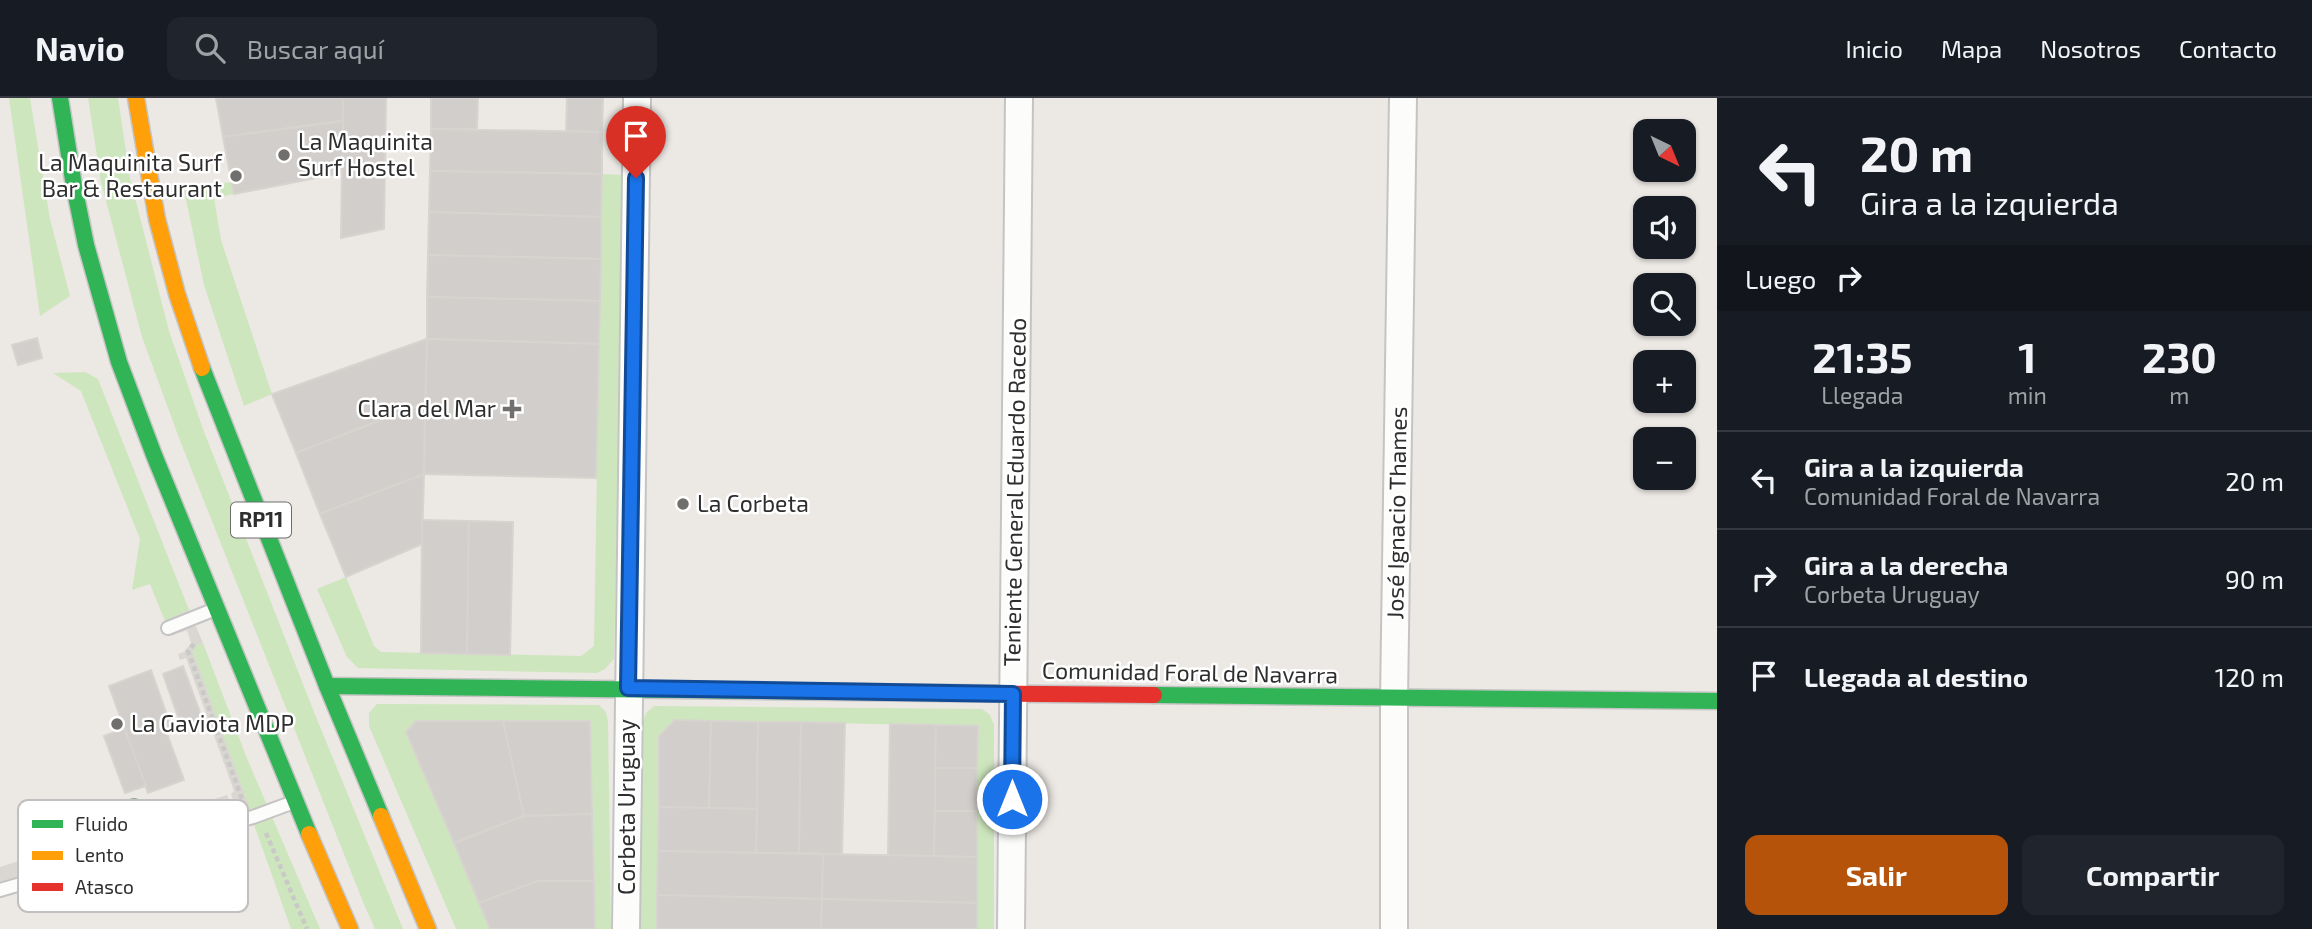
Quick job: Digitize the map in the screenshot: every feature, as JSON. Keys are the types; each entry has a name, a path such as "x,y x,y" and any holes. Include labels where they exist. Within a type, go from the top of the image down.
{"main road":[{"path":"60,98 74,188 108,329 139,417 350,929"},
{"name":"RP11","path":"136,98 157,219 177,294 211,393 327,686 428,929"},
{"name":"Comunidad Foral de Navarra","path":"327,686 1717,701"}],"street":[{"name":"Corbeta Uruguay","path":"626,929 637,98"},
{"name":"Teniente General Eduardo Racedo","path":"1011,929 1019,98"},
{"name":"José Ignacio Thames","path":"1394,929 1394,699 1403,98"}],"lane":[{"path":"168,628 217,608"},
{"path":"248,818 295,801"},
{"path":"0,890 18,885"}],"path":[{"path":"188,620 197,641 188,651 242,799 252,796 307,929"}],"green space":[{"path":"9,98 30,98 50,219 70,296 40,316"},
{"path":"88,98 118,98 130,178 169,331 203,429 403,929 375,929 179,438 142,337 101,182"},
{"path":"602,174 625,175 614,659 597,673 358,668 347,657 317,589 346,577 374,646 381,652 581,656 594,646"},
{"path":"232,182 234,194 214,198 221,240 272,394 244,406 204,285 184,190"},
{"path":"85,372 98,379 189,610 165,621 150,584 132,590 140,539 81,391 53,373"},
{"path":"203,643 246,756 320,929 291,929 248,808 248,800 245,800 192,650"},
{"path":"377,704 599,705 606,712 608,721 611,929 595,929 590,721 416,721 407,732 490,929 456,929 369,726 369,713"},
{"path":"654,706 982,709 990,715 994,725 994,929 977,929 978,726 675,720 659,736 657,929 641,929 641,726 646,713"}],"shaded area":[{"path":"189,610 203,643 193,650 194,655 247,800 233,800 231,794 234,791 186,658 180,660 178,654 184,652 191,643 187,630 171,636 165,621"},
{"path":"227,795 229,800 211,800"},
{"path":"18,861 18,879 0,885 0,867"}],"building":[{"path":"216,98 343,98 343,121 223,137"},
{"path":"343,98 386,98 384,229 341,238"},
{"path":"431,98 478,98 477,129 431,129"},
{"path":"567,98 603,98 602,132 566,131"},
{"name":"La Maquinita Surf Hostel","path":"343,121 342,173 234,194 223,137"},
{"path":"431,129 602,132 602,174 430,171"},
{"path":"430,171 602,174 601,217 429,212"},
{"path":"429,212 601,217 601,259 428,255"},
{"path":"428,255 601,259 600,301 427,297"},
{"path":"427,297 600,301 599,344 427,339"},
{"path":"37,338 42,358 18,365 12,345"},
{"name":"Clara del Mar","path":"427,339 599,344 596,478 424,474"},
{"path":"427,339 425,403 296,453 272,394"},
{"path":"425,403 424,474 320,514 296,453"},
{"path":"424,474 422,544 346,577 320,514"},
{"path":"422,520 469,521 467,654 421,653"},
{"path":"469,521 513,522 510,655 467,654"},
{"path":"183,666 202,718 181,725 163,674"},
{"path":"151,670 172,729 166,731 184,780 148,793 109,686"},
{"path":"675,720 711,721 709,808 659,807 659,736"},
{"path":"416,721 503,721 524,816 454,843 406,732"},
{"path":"503,721 590,721 592,814 524,816"},
{"path":"711,721 758,722 757,809 709,808"},
{"path":"758,722 801,722 799,853 756,853"},
{"path":"801,722 845,723 842,854 799,853"},
{"path":"890,724 936,725 934,856 888,855"},
{"path":"936,725 978,726 977,768 935,768"},
{"path":"124,728 146,786 125,793 104,736"},
{"path":"935,768 977,768 977,811 935,811"},
{"path":"659,807 757,809 756,853 658,851"},
{"path":"935,811 977,811 977,857 934,856"},
{"path":"592,814 594,881 538,881 479,903 454,843 524,816"},
{"path":"658,851 823,854 822,899 657,895"},
{"path":"823,854 977,857 977,903 822,899"},
{"path":"538,881 594,881 595,929 490,929 479,903"},
{"path":"657,895 822,899 821,929 657,929"},
{"path":"822,899 977,903 977,929 821,929"}],"traffic: fast":[{"path":"60,98 86,245 119,362 154,455 309,834"},
{"path":"202,368 381,816"},
{"path":"327,686 941,693"},
{"path":"1154,695 1717,701"}],"traffic: slow":[{"path":"136,98 157,219 177,294 202,368"},
{"path":"381,816 428,929"},
{"path":"309,834 350,929"}],"traffic: jam":[{"path":"941,693 1154,695"}],"place":[{"name":"La Maquinita Surf Hostel","path":"284,155"},
{"name":"La Maquinita Surf Bar & Restaurant","path":"236,176"},
{"name":"Clara del Mar","path":"512,409"},
{"name":"La Corbeta","path":"683,504"},
{"name":"La Gaviota MDP","path":"117,724"}],"route":[{"path":"636,178 628,688 1013,694 1012,799"}]}
